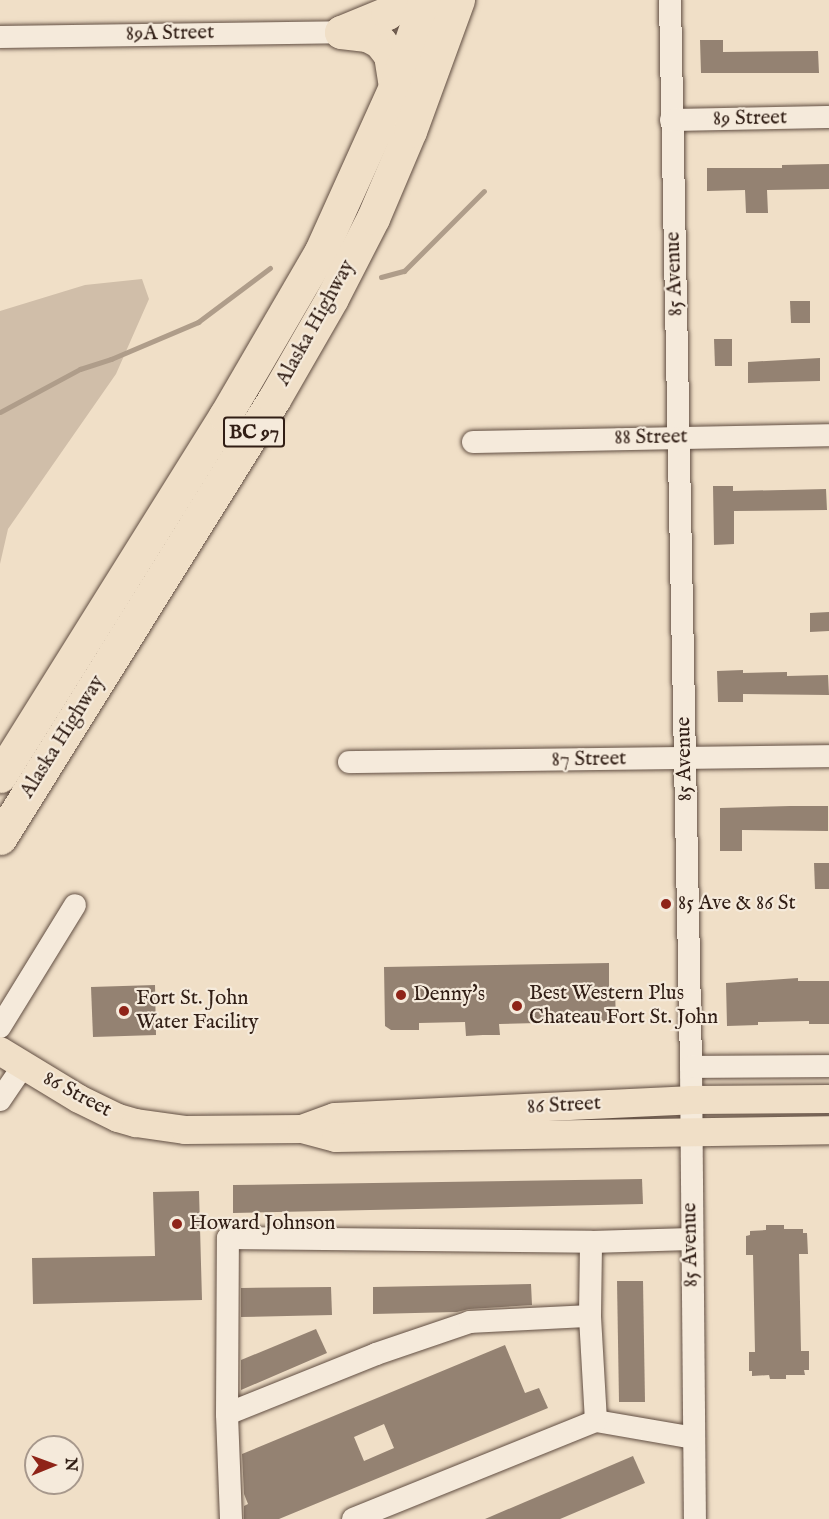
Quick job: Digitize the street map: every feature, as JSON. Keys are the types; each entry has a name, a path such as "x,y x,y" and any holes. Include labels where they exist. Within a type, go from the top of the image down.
{"highway":[{"path":"341,32 387,13 402,0"},
{"name":"Alaska Highway","path":"0,776 279,326 320,253 395,87 425,0"},
{"name":"Alaska Highway","path":"0,838 274,399 332,298 382,196 445,40 458,0"},
{"path":"341,32 367,35 380,42 390,55 395,87"}],"main road":[{"name":"86 Street","path":"11,1058 101,1110 136,1123 207,1131 302,1129 336,1138 690,1130 829,1130"},
{"name":"86 Street","path":"302,1129 335,1117 690,1100 829,1099"}],"street":[{"name":"85 Avenue","path":"670,0 691,1066 695,1519"},
{"name":"89A Street","path":"0,37 341,32"},
{"name":"89 Street","path":"671,120 829,117"},
{"name":"88 Street","path":"473,442 829,435"},
{"name":"87 Street","path":"349,762 829,756"},
{"path":"0,1027 75,905"},
{"path":"0,1100 11,1058"},
{"path":"691,1066 829,1066"},
{"path":"231,1519 227,1414 228,1238 591,1242 691,1239"},
{"path":"591,1242 590,1316 596,1421"},
{"path":"227,1414 376,1354 470,1322 590,1316"},
{"path":"353,1519 596,1421 694,1438"}],"shaded area":[{"path":"142,279 149,299 116,374 8,529 0,564 0,311 85,285"}],"building":[{"path":"700,40 723,40 723,52 818,51 819,73 701,73"},
{"path":"829,164 829,189 767,190 768,213 746,213 745,190 707,191 707,168 782,168 782,165"},
{"path":"790,301 810,301 810,323 791,323"},
{"path":"714,339 732,339 732,366 715,366"},
{"path":"820,358 820,381 748,383 748,362"},
{"path":"713,486 733,486 733,491 826,489 827,510 734,511 734,544 714,545"},
{"path":"829,612 829,631 810,632 810,613"},
{"path":"743,670 743,673 787,672 787,676 828,675 829,695 743,694 743,702 718,702 717,671"},
{"path":"828,806 828,831 742,830 742,851 720,851 720,808"},
{"path":"814,863 829,863 829,889 815,889"},
{"name":"Best Western Plus Chateau Fort St. John","path":"609,963 609,990 615,990 616,1021 499,1024 500,1035 466,1036 465,1022 419,1023 419,1030 391,1030 385,1026 384,967"},
{"path":"798,978 798,981 829,981 829,1024 809,1024 809,1021 758,1022 758,1025 727,1026 726,983"},
{"name":"Fort St. John Water Facility","path":"155,985 156,1035 93,1037 91,987"},
{"path":"642,1179 643,1204 233,1213 233,1185"},
{"name":"Howard Johnson","path":"199,1191 202,1300 33,1304 32,1258 155,1256 153,1192"},
{"path":"766,1225 784,1225 784,1229 803,1229 803,1233 807,1233 808,1254 799,1254 801,1351 809,1351 809,1370 804,1370 805,1375 786,1375 786,1379 770,1379 769,1375 752,1376 752,1371 749,1371 749,1352 755,1352 753,1255 746,1255 746,1236 750,1235 750,1231 766,1230"},
{"path":"617,1281 643,1281 645,1402 619,1402"},
{"path":"531,1284 532,1305 469,1309 457,1312 373,1314 373,1287"},
{"path":"331,1287 332,1315 241,1317 241,1288"},
{"path":"316,1329 327,1353 241,1390 241,1360"},
{"path":"505,1345 525,1393 539,1388 548,1408 279,1519 244,1519 244,1506 248,1504 244,1494 242,1454","holes":["384,1424 394,1448 364,1461 354,1437"]},
{"path":"633,1456 645,1483 560,1519 485,1519"}],"waterway":[{"path":"381,277 404,271 484,191"},
{"path":"0,412 80,369 111,359 198,322 270,268"}],"place":[{"name":"85 Ave & 86 St","path":"666,904"},
{"name":"Denny's","path":"401,995"},
{"name":"Best Western Plus Chateau Fort St. John","path":"517,1006"},
{"name":"Fort St. John Water Facility","path":"124,1011"},
{"name":"Howard Johnson","path":"177,1224"}]}
